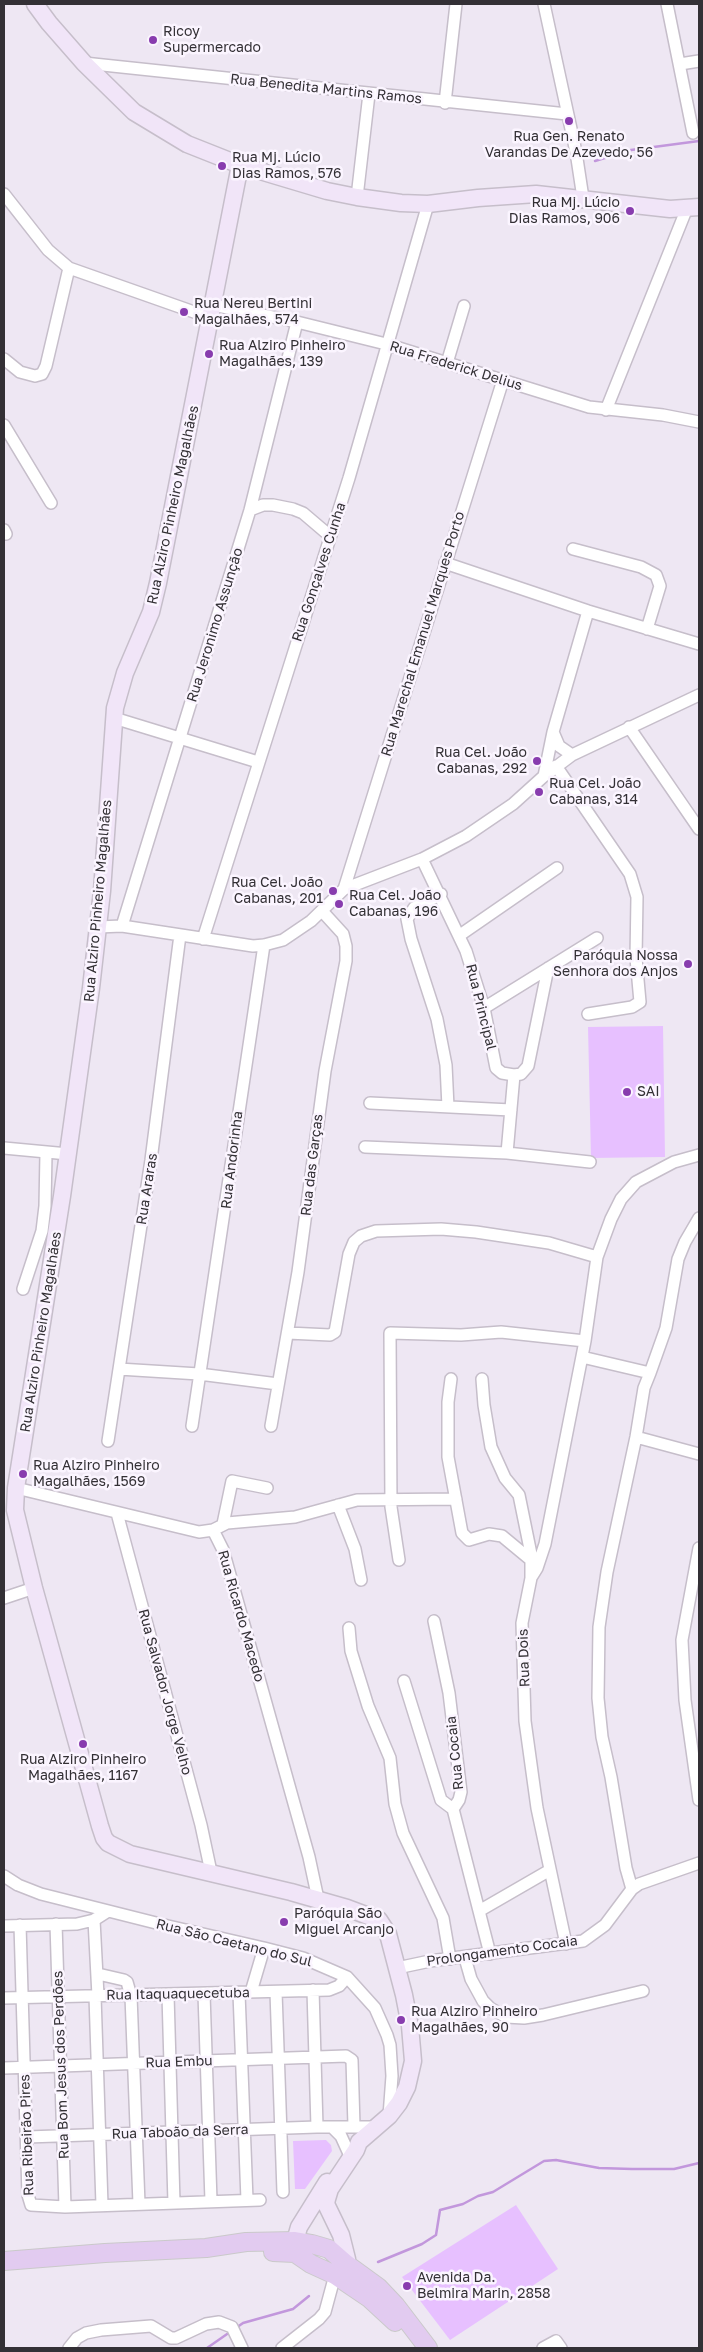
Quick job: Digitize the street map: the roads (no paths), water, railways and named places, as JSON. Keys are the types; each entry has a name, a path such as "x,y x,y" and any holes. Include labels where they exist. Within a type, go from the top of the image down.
{"main road":[{"path":"4,2261 206,2248 246,2242 330,2249 342,2266 403,2331 415,2348"},
{"path":"295,2247 312,2264 342,2266 378,2288 396,2306 428,2348"}],"street":[{"path":"35,4 84,63 134,112 154,126 187,144 240,165 357,197 428,204 513,195 583,198 670,209 693,208 606,410"},
{"path":"445,103 456,4"},
{"path":"544,4 568,114 583,198"},
{"path":"667,4 693,133"},
{"path":"680,64 699,62"},
{"name":"Rua Benedita Martins Ramos","path":"84,63 445,103 568,114"},
{"path":"357,197 369,94"},
{"name":"Rua Alziro Pinheiro Magalhães","path":"240,165 158,584 145,628 120,689 114,718 98,927 68,1154 16,1488 16,1515 34,1588 104,1838 114,1847 130,1854 318,1899 379,1920 388,1934 410,2026 413,2061 408,2087 389,2116 353,2144 326,2198 326,2204 337,2227 342,2266"},
{"name":"Rua Frederick Delius","path":"4,194 48,250 70,268 212,311 298,322 386,344 563,400 606,410 663,415 699,422"},
{"name":"Rua Gonçalves Cunha","path":"203,938 367,416 386,344 428,204"},
{"path":"4,358 13,368 35,376 42,374 70,268"},
{"path":"447,363 464,306"},
{"name":"Rua Jeronimo Assunção","path":"122,926 250,510 298,322"},
{"path":"4,375 13,368"},
{"name":"Rua Marechal Emanuel Marques Porto","path":"344,889 503,380"},
{"path":"4,425 50,503"},
{"path":"250,510 263,505 293,509 303,513 330,536"},
{"path":"573,549 641,567 656,575 660,586 647,629"},
{"path":"445,563 588,611 699,644"},
{"path":"544,776 553,732 588,611"},
{"path":"98,927 122,926 264,946 283,940 297,932 344,889 356,882 422,858 484,825 513,804 556,766 572,755 699,695"},
{"path":"114,718 258,762"},
{"path":"629,727 699,829"},
{"path":"553,732 559,746 572,755"},
{"path":"556,766 630,874 637,897 636,958 640,1002 632,1007 588,1014"},
{"name":"Rua Principal","path":"422,858 460,935 484,1008 496,1068 502,1074 514,1075"},
{"path":"460,935 557,868"},
{"path":"441,894 414,908 407,919 411,939 437,1019 446,1065 448,1107"},
{"name":"Rua das Garças","path":"271,1426 288,1334 325,1071 346,961 346,946 343,934 322,911"},
{"name":"Rua Araras","path":"108,1442 152,1160 180,935"},
{"path":"484,1008 597,938"},
{"name":"Rua Andorinha","path":"192,1426 226,1212 245,1060 264,946"},
{"path":"507,1153 514,1075 521,1074 528,1066 548,968"},
{"path":"370,1103 511,1110"},
{"path":"365,1146 507,1153 590,1162"},
{"path":"4,1148 68,1154"},
{"path":"23,1288 42,1231 46,1198 46,1153"},
{"path":"531,1578 537,1568 545,1544 582,1357 597,1257 611,1218 621,1199 636,1182 674,1162 699,1154"},
{"path":"632,1889 626,1868 611,1777 602,1738 598,1698 600,1612 636,1437 644,1388 666,1328 678,1259 685,1242 699,1218"},
{"path":"288,1334 330,1336 335,1332 348,1254 354,1242 361,1236 376,1231 440,1229 476,1232 549,1243 597,1257"},
{"path":"399,1560 391,1500 390,1333 461,1335 501,1332 584,1341"},
{"path":"582,1357 650,1373"},
{"path":"119,1370 199,1374 278,1384"},
{"path":"451,1379 447,1442 449,1466 462,1533 470,1540 490,1534 499,1535 510,1541 531,1560"},
{"name":"Rua Dois","path":"482,1379 491,1447 505,1478 520,1495 531,1560 531,1578 522,1622 525,1721 533,1785 566,1944"},
{"path":"636,1437 699,1454"},
{"path":"218,1527 232,1481 266,1488"},
{"path":"16,1488 198,1532 218,1527 295,1517 338,1505 372,1499 456,1499"},
{"path":"338,1505 355,1548 361,1580"},
{"name":"Rua Salvador Jorge Velho","path":"117,1513 201,1825 211,1872"},
{"name":"Rua Ricardo Macedo","path":"218,1527 305,1840 318,1899"},
{"path":"699,1548 682,1640 684,1700 699,1800"},
{"path":"4,1598 34,1588"},
{"name":"Rua Cocaia","path":"434,1621 448,1693 461,1792 459,1800 453,1809 490,1954"},
{"path":"349,1628 351,1651 368,1706 390,1758 395,1804 403,1833 443,1918 450,1959"},
{"path":"404,1681 442,1800 453,1809"},
{"name":"Prolongamento Cocaia","path":"397,1968 430,1961 465,1958 583,1941 605,1925 632,1889 654,1878 699,1863"},
{"path":"479,1911 550,1870"},
{"name":"Rua São Caetano do Sul","path":"4,1876 18,1885 41,1894 303,1958 347,1978 375,2008 389,2040 392,2076 389,2116"},
{"path":"4,1926 77,1924 94,1920 108,1911"},
{"path":"94,1920 98,1974 96,1996 102,2205"},
{"name":"Rua Bom Jesus dos Perdões","path":"56,1924 65,2207"},
{"name":"Rua Ribeirão Pires","path":"20,1925 29,2202 33,2206 65,2207 260,2200"},
{"path":"247,2200 242,2060 245,1992 264,1948"},
{"path":"465,1958 471,1978 483,2001 490,2008 506,2017 524,2018 543,2015 642,1991"},
{"path":"98,1974 124,1980 127,1982 131,1996 139,2204"},
{"name":"Rua Itaquaquecetuba","path":"4,1998 168,1996 335,1989 347,1978"},
{"path":"313,1990 317,2127"},
{"path":"276,1992 283,2192"},
{"path":"204,1994 211,2202"},
{"path":"168,1996 174,2203"},
{"name":"Rua Embu","path":"4,2068 346,2056 352,2060 353,2144"},
{"path":"295,2247 304,2220 353,2144 332,2127"},
{"name":"Rua Taboão da Serra","path":"27,2137 136,2135 332,2127 353,2144"},
{"path":"304,2220 321,2219 337,2227"},
{"path":"282,2348 319,2319 325,2312 342,2266"},
{"path":"70,2348 77,2338 86,2333 101,2330 151,2326 171,2338 176,2338 206,2324 219,2322 232,2327 240,2344"},
{"path":"543,2348 556,2341 561,2348"}],"waterway":[{"path":"595,161 631,150 699,141"},
{"path":"378,2262 422,2244 436,2235 440,2210 463,2204 478,2196 493,2192 544,2161 556,2160 599,2168 632,2169 674,2169 699,2163"},
{"path":"236,2328 243,2323 293,2309 309,2296"},
{"path":"207,2348 230,2332"}],"place":[{"name":"Ricoy Supermercado","path":"153,40"},
{"name":"Rua Gen. Renato Varandas De Azevedo, 56","path":"569,121"},
{"name":"Rua Mj. Lúcio Dias Ramos, 576","path":"222,166"},
{"name":"Rua Mj. Lúcio Dias Ramos, 906","path":"630,211"},
{"name":"Rua Nereu Bertini Magalhães, 574","path":"184,312"},
{"name":"Rua Alziro Pinheiro Magalhães, 139","path":"209,354"},
{"name":"Rua Cel. João Cabanas, 292","path":"537,761"},
{"name":"Rua Cel. João Cabanas, 314","path":"539,792"},
{"name":"Rua Cel. João Cabanas, 201","path":"333,891"},
{"name":"Rua Cel. João Cabanas, 196","path":"339,904"},
{"name":"Paróquia Nossa Senhora dos Anjos","path":"688,964"},
{"name":"SAI","path":"627,1092"},
{"name":"Rua Alziro Pinheiro Magalhães, 1569","path":"23,1474"},
{"name":"Rua Alziro Pinheiro Magalhães, 1167","path":"83,1744"},
{"name":"Paróquia São Miguel Arcanjo","path":"284,1922"},
{"name":"Rua Alziro Pinheiro Magalhães, 90","path":"401,2020"},
{"name":"Avenida Da. Belmira Marin, 2858","path":"407,2286"}]}
